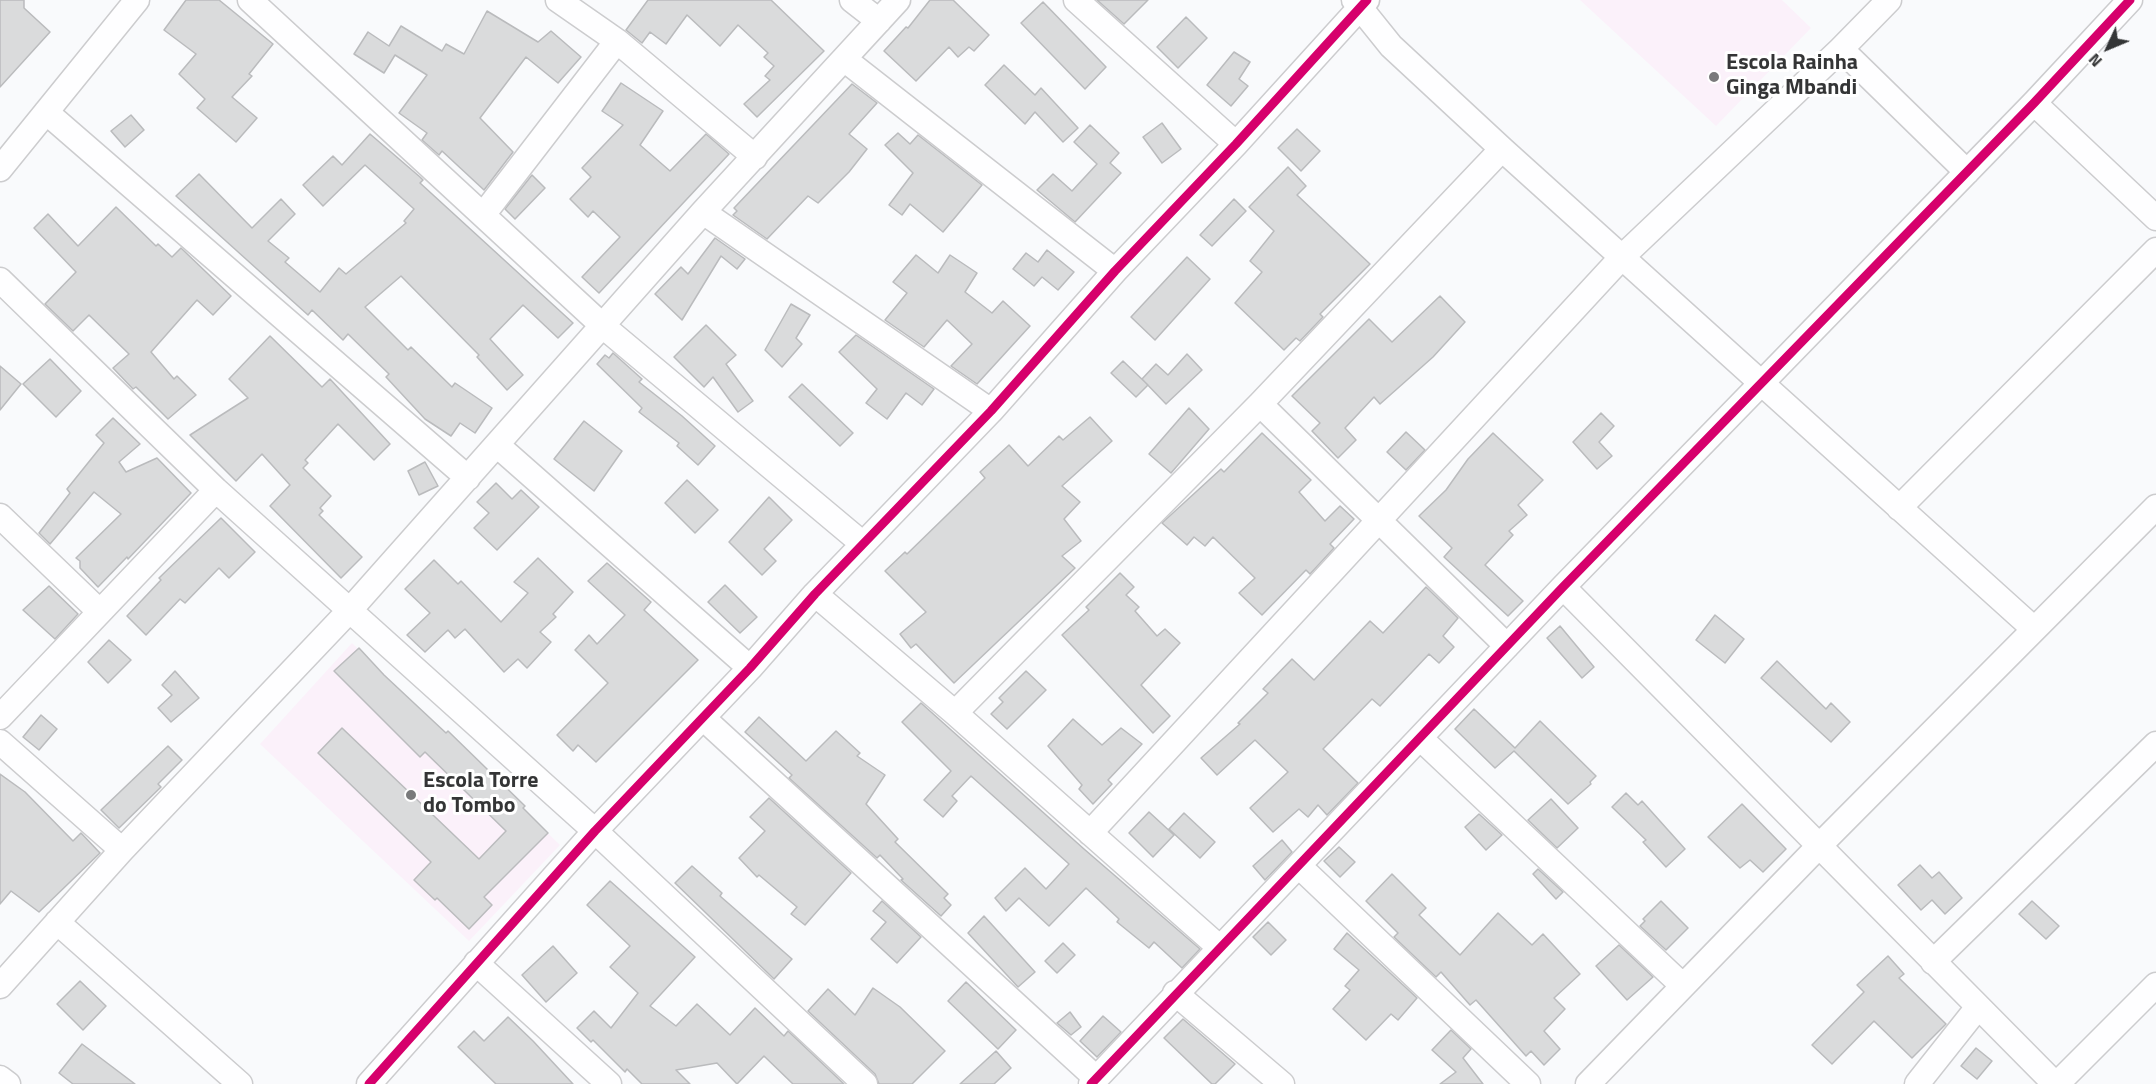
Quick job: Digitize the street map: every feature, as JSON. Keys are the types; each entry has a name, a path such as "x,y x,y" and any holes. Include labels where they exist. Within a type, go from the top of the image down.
{"street":[{"path":"0,169 137,0"},
{"path":"250,0 604,327 863,543"},
{"path":"558,0 617,41 755,158"},
{"path":"852,0 879,21"},
{"path":"0,986 122,850 349,611 604,327 703,212 898,0"},
{"path":"1076,0 1236,144"},
{"path":"1090,833 1381,521 1622,257 1842,49 1889,0"},
{"path":"703,718 1093,1081 1563,587 2034,103 2130,0"},
{"path":"370,1084 595,831 750,668 863,543 991,411 1115,271 1236,144 1361,3 1392,46 1502,149 2034,629"},
{"path":"483,214 617,41"},
{"path":"1842,49 1967,172"},
{"path":"844,59 1115,271"},
{"path":"2034,103 2156,218"},
{"path":"46,112 468,478"},
{"path":"955,713 1260,404 1502,149"},
{"path":"703,212 991,411"},
{"path":"1899,508 2156,250"},
{"path":"0,280 216,490 595,831 865,1084"},
{"path":"1260,404 1507,646"},
{"path":"497,445 750,668"},
{"path":"0,717 216,490"},
{"path":"1588,1084 1818,847 2156,507"},
{"path":"0,516 99,611"},
{"path":"1563,587 1818,847 2056,1084 2156,985"},
{"path":"815,594 955,713 1219,947"},
{"path":"1420,738 1683,986"},
{"path":"0,742 122,850"},
{"path":"1933,962 2156,744"},
{"path":"1299,866 1528,1084"},
{"path":"57,922 240,1084"},
{"path":"476,963 609,1084"},
{"path":"1175,993 1282,1084"},
{"path":"1917,1084 1978,1007"},
{"path":"0,1078 9,1084"}],"shaded area":[{"name":"Escola Rainha Ginga Mbandi","path":"1580,0 1782,0 1811,28 1716,126"},
{"name":"Escola Torre do Tombo","path":"352,643 560,845 469,941 260,744"}],"building":[{"path":"0,0 24,0 24,8 50,32 0,87"},
{"path":"186,0 219,0 273,44 249,74 252,76 232,97 257,118 236,142 197,108 205,99 179,74 196,54 164,30"},
{"path":"648,0 771,0 824,51 757,117 744,104 770,80 765,76 774,66 764,57 768,53 738,25 720,46 687,15 666,44 650,32 642,43 626,30"},
{"path":"930,0 953,0 989,35 974,51 969,47 958,57 949,47 916,81 884,51 906,27 908,28"},
{"path":"1097,0 1148,0 1124,24"},
{"path":"1043,2 1106,67 1085,89 1021,23"},
{"path":"487,11 538,42 551,31 581,57 558,83 526,57 480,118 513,152 484,190 442,151 439,155 422,140 427,133 399,113 427,75 395,55 384,73 354,54 368,32 389,46 401,26 442,51 446,44 464,54"},
{"path":"1186,17 1207,38 1178,68 1157,47"},
{"path":"1234,52 1250,62 1239,79 1248,86 1231,106 1207,85"},
{"path":"1004,65 1035,95 1041,88 1078,128 1063,142 1035,112 1025,124 985,85"},
{"path":"621,83 663,111 640,145 670,171 706,134 729,154 599,293 582,277 620,237 593,211 588,217 570,199 591,177 582,168 623,125 602,111"},
{"path":"852,84 877,103 849,134 867,149 849,172 818,203 808,196 767,239 733,215 737,211 734,208"},
{"path":"131,115 144,130 125,147 111,131"},
{"path":"1162,123 1181,149 1162,163 1143,137"},
{"path":"1090,125 1119,153 1110,163 1121,173 1075,222 1037,190 1053,174 1072,191 1097,164 1074,142"},
{"path":"1297,129 1320,151 1301,171 1278,148"},
{"path":"898,133 910,144 918,135 982,185 943,232 910,204 902,215 889,205 913,173 885,145"},
{"path":"370,134 420,177 423,180 420,183 573,323 558,338 523,305 490,339 523,375 507,390 477,357 479,355 401,276 365,307 408,350 411,347 452,387 455,383 492,408 475,433 460,423 451,436 425,419 386,377 389,374 348,334 343,340 312,310 308,315 176,196 199,174 252,228 281,199 295,214 268,241 289,258 285,262 320,292 339,268 346,274 406,223 404,221 414,209 365,165 323,206 303,185 333,156 342,165"},
{"path":"1288,167 1306,186 1297,195 1370,264 1320,314 1323,317 1300,341 1296,338 1284,350 1235,303 1262,272 1250,261 1274,231 1249,207"},
{"path":"532,175 545,188 515,219 505,209"},
{"path":"1234,199 1246,211 1212,246 1200,235"},
{"path":"116,207 156,246 158,244 172,257 181,248 231,296 213,315 197,300 151,352 174,379 177,376 196,395 168,419 113,368 129,354 89,315 73,331 45,304 76,272 34,228 48,214 78,246"},
{"path":"715,238 745,259 737,269 721,256 682,320 655,294 681,267 688,274"},
{"path":"1047,250 1074,272 1058,290 1042,277 1034,286 1013,269 1026,253 1038,262"},
{"path":"916,255 938,273 950,255 977,273 965,292 992,313 1003,301 1030,326 977,384 951,366 972,344 947,320 924,347 885,320 907,293 893,282"},
{"path":"1187,257 1210,279 1155,340 1131,317"},
{"path":"1440,296 1465,322 1433,357 1380,404 1374,397 1345,428 1356,440 1338,458 1312,431 1320,423 1292,396 1369,319 1392,342"},
{"path":"791,304 810,315 796,338 802,344 782,367 765,350"},
{"path":"706,325 736,355 726,364 753,401 738,412 713,377 704,387 674,357"},
{"path":"856,335 934,389 922,405 906,393 887,419 866,403 877,389 839,352"},
{"path":"270,336 322,387 330,379 390,444 374,460 338,424 305,460 308,463 303,468 331,496 320,508 323,511 319,515 362,557 341,578 270,506 290,485 262,454 236,481 190,435 248,398 229,379"},
{"path":"613,353 642,379 639,382 715,446 698,465 677,446 679,443 639,412 642,408 597,364 605,355 609,358"},
{"path":"1187,354 1202,370 1166,404 1142,379 1156,364 1168,375"},
{"path":"50,359 81,391 56,417 23,384"},
{"path":"1123,361 1148,385 1136,397 1111,373"},
{"path":"0,366 21,384 0,410"},
{"path":"802,384 853,433 840,446 789,397"},
{"path":"1189,408 1209,429 1171,473 1149,454"},
{"path":"1601,413 1614,426 1599,442 1612,456 1597,469 1573,442"},
{"path":"1090,417 1112,441 1062,486 1080,502 1064,519 1081,541 1062,556 1075,568 954,683 916,644 911,648 900,634 926,612 885,571 905,552 907,554 985,478 980,472 1009,445 1028,466 1059,436 1063,440"},
{"path":"113,418 140,444 119,462 126,472 157,458 191,493 98,587 80,568 80,561 76,558 121,514 94,492 50,544 39,533 70,493 67,489 104,443 96,435"},
{"path":"584,421 622,451 594,491 554,459"},
{"path":"1406,432 1425,450 1406,470 1387,452"},
{"path":"1262,433 1311,480 1299,492 1325,521 1340,506 1354,519 1330,544 1334,548 1310,574 1306,570 1262,615 1239,593 1255,578 1213,537 1205,546 1194,537 1187,545 1162,523 1221,469 1224,472"},
{"path":"1493,433 1543,480 1518,505 1527,515 1509,531 1513,535 1485,565 1523,601 1508,616 1444,557 1452,548 1419,516 1446,490 1468,459"},
{"path":"425,462 438,486 419,495 408,471"},
{"path":"687,480 718,510 695,533 665,503"},
{"path":"496,483 512,499 521,490 539,507 497,550 474,528 489,513 477,502"},
{"path":"769,497 792,520 764,549 776,561 762,575 729,542"},
{"path":"221,518 255,552 229,578 219,568 185,603 180,599 146,635 127,616 161,580 159,578"},
{"path":"538,558 573,592 553,614 556,617 540,632 551,642 527,668 518,659 504,672 465,629 455,638 448,630 425,652 407,635 430,613 405,589 434,560 458,584 461,581 501,622 528,593 514,582"},
{"path":"607,563 651,602 644,610 698,660 596,762 578,745 573,751 557,735 608,683 575,650 589,635 597,644 625,615 588,581"},
{"path":"1120,573 1134,587 1126,595 1139,607 1135,611 1157,636 1165,629 1180,643 1141,685 1170,716 1153,733 1062,635 1089,610 1086,607"},
{"path":"725,585 757,617 740,633 708,602"},
{"path":"49,586 78,614 55,639 23,610"},
{"path":"1426,587 1458,618 1443,636 1454,647 1439,663 1429,654 1380,706 1372,699 1323,749 1358,783 1327,815 1318,805 1308,817 1299,809 1273,832 1250,808 1288,772 1255,740 1217,775 1201,758 1240,724 1238,723 1268,693 1263,689 1292,659 1314,680 1370,621 1383,633"},
{"path":"1715,615 1744,639 1725,663 1696,640"},
{"path":"1560,626 1594,667 1582,678 1547,638"},
{"path":"109,640 131,660 108,683 88,662"},
{"path":"359,648 384,675 446,733 448,731 525,806 523,808 548,833 484,897 492,905 469,929 437,898 435,900 414,880 431,862 318,753 342,728 479,859 506,831 425,752 420,757 334,671"},
{"path":"1777,661 1826,709 1831,703 1850,722 1831,742 1761,678"},
{"path":"175,671 199,698 171,722 158,708 172,695 162,685"},
{"path":"1026,671 1046,690 1007,729 991,714 1003,702 999,698"},
{"path":"921,703 1200,949 1182,968 1154,942 1149,948 1117,922 1119,919 1086,888 1049,926 1019,898 1006,911 995,898 1025,868 1046,889 1069,864 971,776 952,796 957,801 943,817 924,800 951,771 902,722"},
{"path":"1474,709 1515,748 1540,721 1596,776 1590,782 1591,784 1568,804 1514,751 1495,768 1455,729"},
{"path":"41,715 57,729 39,750 23,737"},
{"path":"759,717 806,761 836,731 860,753 857,756 885,775 866,804 898,839 895,842 948,894 944,898 951,905 941,916 901,880 903,879 880,855 877,858 789,778 792,775 745,732"},
{"path":"1073,719 1102,745 1121,728 1142,744 1108,780 1112,784 1093,804 1079,789 1082,785 1048,746"},
{"path":"168,746 182,760 158,784 161,787 119,828 101,810"},
{"path":"0,774 25,792 73,841 81,833 100,853 39,912 11,891 0,904"},
{"path":"1626,793 1638,805 1642,801 1685,849 1666,867 1643,842 1646,840 1612,807"},
{"path":"769,798 851,873 805,925 791,914 797,907 759,875 757,877 739,858 765,831 750,817"},
{"path":"1551,799 1578,828 1557,848 1528,820"},
{"path":"1742,804 1786,849 1763,872 1750,860 1740,868 1708,837"},
{"path":"1149,812 1174,835 1153,857 1129,833"},
{"path":"1184,813 1215,842 1200,858 1169,829"},
{"path":"1479,814 1502,835 1486,850 1465,827"},
{"path":"1282,840 1292,852 1265,880 1253,866"},
{"path":"1339,847 1355,862 1340,877 1324,861"},
{"path":"1920,865 1932,878 1939,872 1962,898 1945,914 1932,900 1921,910 1898,885"},
{"path":"692,866 722,893 720,896 792,959 774,979 675,883"},
{"path":"1538,869 1563,892 1556,899 1533,874"},
{"path":"1392,874 1426,908 1419,915 1460,955 1498,913 1532,945 1543,934 1580,974 1554,998 1565,1009 1544,1031 1560,1049 1544,1065 1531,1051 1526,1056 1476,1000 1470,1005 1441,972 1436,977 1394,937 1398,933 1366,901"},
{"path":"610,881 695,957 650,1006 676,1026 697,1004 730,1035 755,1008 784,1036 788,1031 844,1084 793,1084 764,1056 737,1084 717,1063 676,1070 690,1084 642,1084 627,1069 625,1072 593,1040 591,1042 577,1028 594,1011 611,1028 638,993 610,967 630,946 587,905"},
{"path":"882,901 921,937 897,963 871,939 886,922 873,911"},
{"path":"1661,901 1688,928 1666,950 1640,926 1645,921 1643,919"},
{"path":"2032,901 2059,926 2046,939 2019,914"},
{"path":"984,916 1035,972 1018,987 968,933"},
{"path":"1268,922 1286,940 1271,955 1253,937"},
{"path":"1347,933 1417,998 1398,1020 1391,1014 1366,1040 1333,1009 1350,990 1345,986 1359,970 1334,949"},
{"path":"1063,943 1075,955 1057,973 1045,961"},
{"path":"1619,945 1653,977 1627,1000 1596,966"},
{"path":"553,946 577,973 546,1002 522,975"},
{"path":"1888,956 1904,974 1899,978 1946,1024 1912,1058 1874,1021 1832,1064 1812,1045 1864,992 1857,985"},
{"path":"80,981 106,1006 83,1030 57,1004"},
{"path":"966,982 1016,1030 998,1049 948,1001"},
{"path":"873,988 900,1007 945,1051 912,1084 879,1084 875,1074 808,1011 828,989 855,1015"},
{"path":"1070,1012 1081,1027 1071,1035 1057,1023"},
{"path":"1103,1016 1121,1032 1097,1057 1080,1041"},
{"path":"508,1017 573,1084 496,1084 458,1047 474,1031 484,1041"},
{"path":"1183,1019 1235,1064 1215,1084 1212,1084 1164,1038"},
{"path":"1451,1030 1471,1049 1463,1058 1483,1084 1440,1084 1456,1072 1432,1050"},
{"path":"82,1044 135,1084 73,1084 59,1073"},
{"path":"1976,1048 1992,1061 1977,1079 1961,1066"},
{"path":"996,1051 1011,1068 994,1084 960,1084"}],"cycle path":[{"path":"369,1084 595,831 750,668 815,594 991,411 1115,271 1236,144 1367,0"},
{"path":"1091,1084 1563,587 2034,103 2130,0"}],"place":[{"name":"Escola Rainha Ginga Mbandi","path":"1714,77"},
{"name":"Escola Torre do Tombo","path":"411,795"}]}
